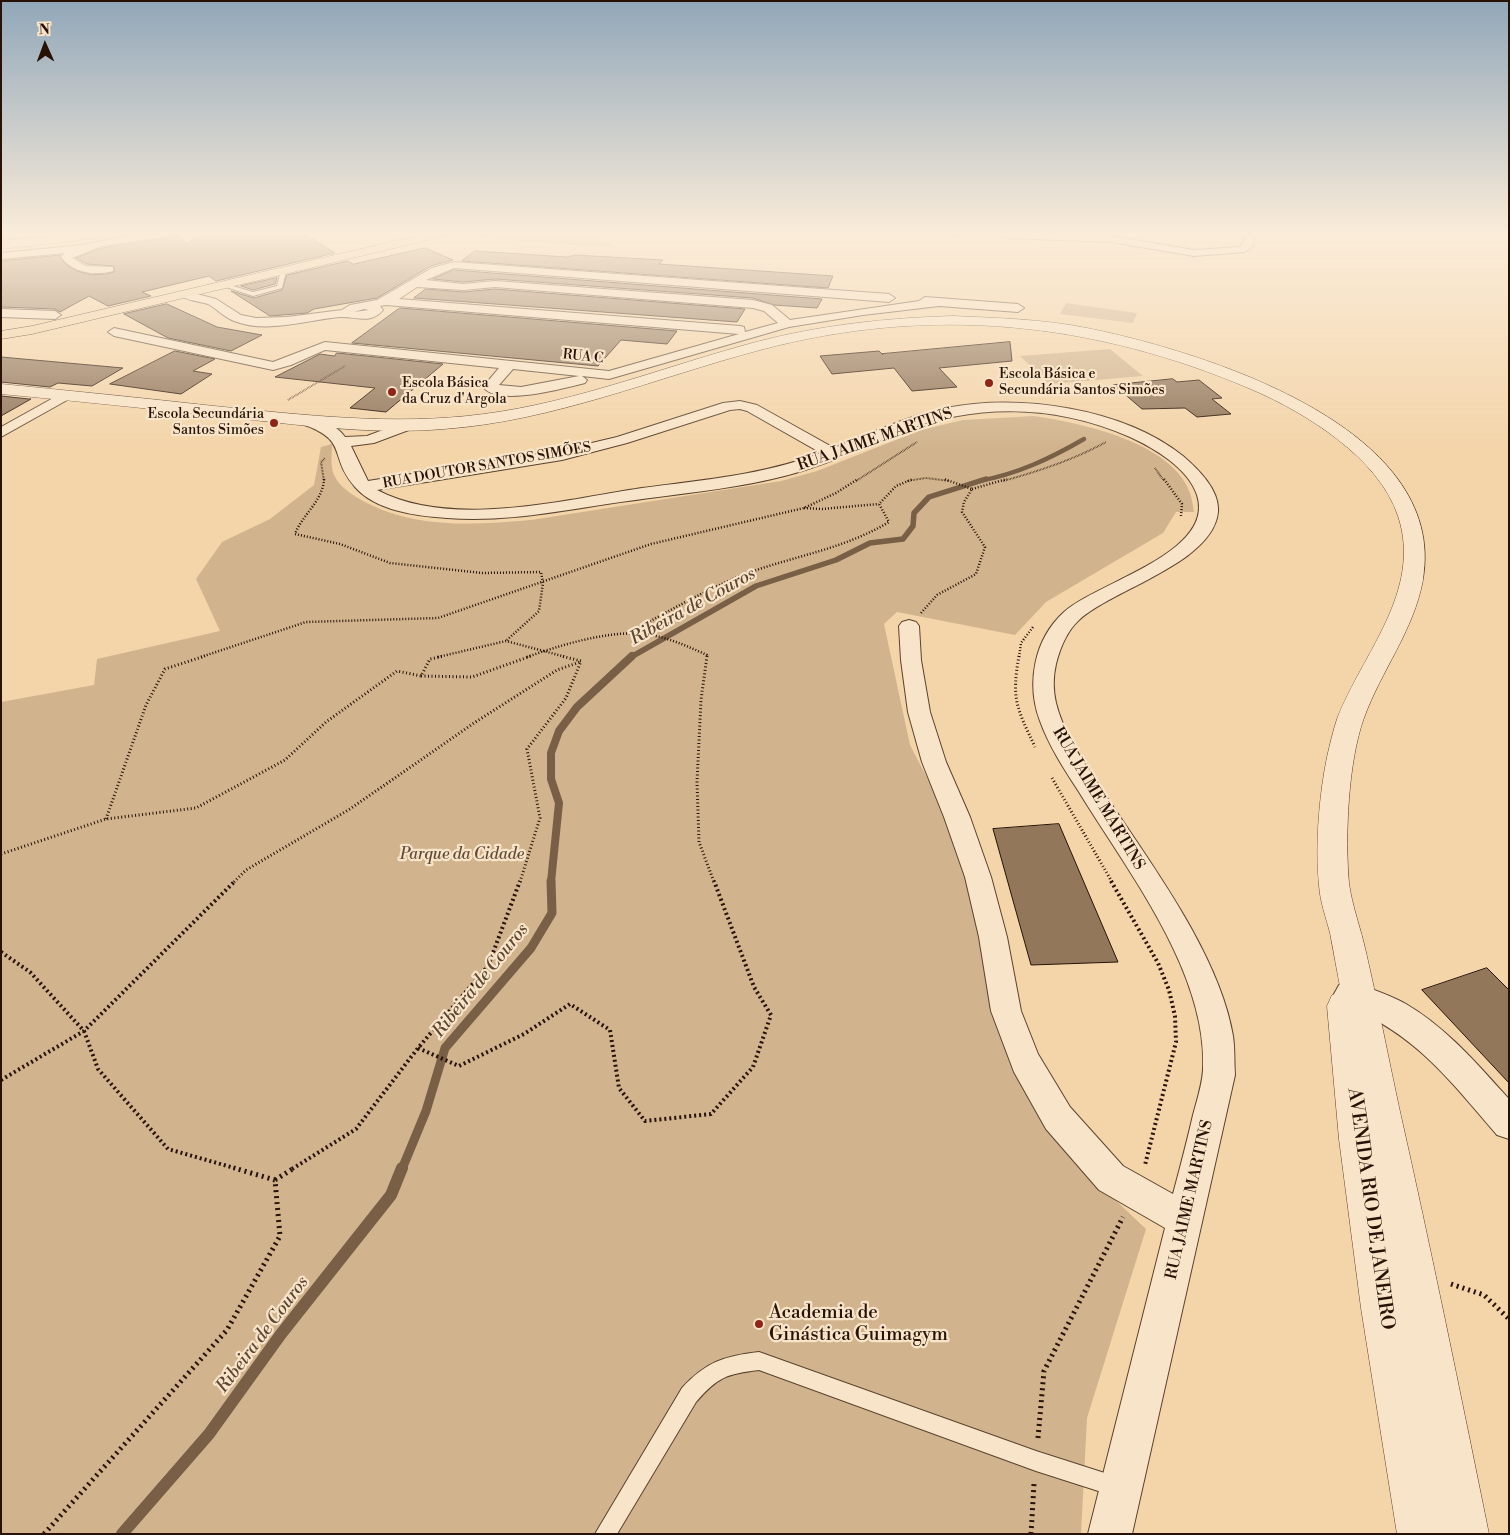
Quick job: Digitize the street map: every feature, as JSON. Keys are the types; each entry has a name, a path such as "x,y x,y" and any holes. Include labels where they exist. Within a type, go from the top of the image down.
{"main road":[{"path":"1,335 32,330 140,305"}],"street":[{"path":"216,305 237,318 256,322 287,321 345,313 355,307 376,305"},
{"path":"428,305 709,329 764,330"},
{"path":"755,305 768,308 787,324"},
{"name":"RUA C","path":"325,346 609,375 787,324 919,305"},
{"path":"974,305 1018,308"},
{"path":"345,313 350,316 361,317 372,314 377,310 372,306"},
{"path":"1,312 55,315"},
{"path":"114,332 274,366 282,365 316,348 325,346 363,321 361,317"},
{"name":"AVENIDA RIO DE JANEIRO","path":"1,389 262,416 356,423 389,428 477,420 561,406 761,344 847,326 925,320 1028,325 1086,333 1140,344 1234,374 1280,396 1326,423 1367,456 1392,486 1408,515 1415,549 1413,582 1402,612 1349,721 1334,792 1334,883 1338,966 1351,995 1358,1138 1383,1308 1422,1534"},
{"path":"709,329 718,337 718,344"},
{"path":"510,364 490,387 498,392 513,392 609,375"},
{"path":"1,433 64,396"},
{"name":"RUA DOUTOR SANTOS SIMÕES","path":"363,487 570,453 622,440 728,406 740,405 752,408 832,453"},
{"name":"RUA JAIME MARTINS","path":"337,438 363,487 383,500 427,511 467,515 500,514 770,475 946,412 976,408 1043,410 1110,425 1146,439 1176,459 1196,476 1207,496 1209,513 1204,531 1186,548 1072,615 1058,633 1045,662 1044,701 1059,741 1191,952 1217,1030 1219,1075 1110,1534"},
{"path":"304,420 329,429 337,438 361,442 374,439"},
{"path":"337,438 341,429 356,423"},
{"path":"351,465 374,439 389,428"},
{"path":"909,626 911,660 920,712 934,762 957,817 978,877 993,937 1006,1011 1025,1062 1058,1118 1111,1178 1135,1194 1185,1220"},
{"path":"1351,995 1429,1036 1509,1123"},
{"path":"1351,995 1365,1033 1415,1272 1464,1534"}],"lane":[{"path":"605,1534 689,1395 704,1377 726,1365 758,1361 1120,1488"}],"path":[{"path":"262,416 370,351"},
{"path":"909,626 937,595 976,574 985,547 962,512 964,502 972,489 1011,480 1082,455 1110,441 1103,438"},
{"path":"106,819 146,705 165,669 306,622 438,618 651,544 804,508 836,493 924,439"},
{"path":"351,465 338,470 336,456 332,449 321,462 324,485 315,504 298,524 295,534 340,544 390,563 482,573 541,572 543,583 539,611 506,641"},
{"path":"1152,463 1182,504 1178,523"},
{"path":"804,508 822,509 879,504 899,484 927,478 955,480 972,489"},
{"path":"626,634 686,601 744,575 792,558 835,548 872,534 889,522 879,504"},
{"path":"1181,516 1209,513"},
{"path":"1037,751 1017,708 1014,684 1021,643 1040,619"},
{"path":"1,854 106,819 196,808 285,760 326,722 397,671 421,676 472,677 544,651 610,635 626,634 644,634 672,640 707,655 701,700 697,782 699,842 754,987 771,1015 753,1067 711,1114 644,1121 619,1088 610,1030 570,1004 524,1034 459,1066 418,1048"},
{"path":"421,676 430,659 506,641 581,661"},
{"path":"1,1080 84,1031 185,933 246,870 350,809 474,723 557,670 581,661"},
{"path":"1,952 30,972 84,1031 98,1069 168,1149 275,1180 356,1129 418,1048 488,966 510,913 540,818 527,749 566,698 581,661"},
{"path":"1031,1534 1044,1371 1135,1194 1148,1156 1176,1042 1175,1016 1169,990 1158,963 1051,775"},
{"path":"44,1534 227,1330 280,1236 275,1180"},
{"path":"1415,1272 1484,1295 1509,1319"}],"green space":[{"path":"1065,305 1137,313 1133,323 1060,314"},
{"path":"1110,349 1143,376 1049,384 1020,356"},
{"name":"Parque da Cidade","path":"1034,416 1076,424 1123,438 1165,460 1180,475 1190,493 1194,512 1176,512 1163,533 1046,602 1015,635 897,612 884,624 910,745 949,820 1075,1162 1146,1229 1087,1418 1081,1534 1,1534 1,702 94,685 97,659 220,631 196,579 222,542 270,519 314,485 321,447 332,444 332,468 336,479 347,491 365,502 405,517 426,521 468,524 531,520 781,481 817,471 921,430 963,420"}],"building":[{"path":"1,305 73,305 60,312 55,309 1,307"},
{"path":"168,305 217,327 262,335 231,351 168,338 124,314"},
{"path":"252,305 339,305 314,309 307,313 270,316"},
{"path":"503,305 690,305 745,309 737,322"},
{"path":"773,305 819,305 817,308"},
{"path":"400,308 677,331 667,344 621,340 598,366 352,343"},
{"path":"1010,342 1012,361 939,368 957,387 912,391 894,368 832,374 820,356 879,351 882,354"},
{"path":"175,351 215,359 193,371 212,374 181,394 110,384"},
{"path":"337,353 443,364 386,412 350,408 375,388 275,377 320,354 334,356"},
{"path":"1,357 123,368 92,386 58,383 50,387 1,382"},
{"path":"1173,379 1177,382 1199,380 1222,398 1212,399 1231,414 1197,417 1185,408 1142,409 1114,385"},
{"path":"1,396 29,399 31,399 1,416"},
{"path":"1059,824 1118,962 1031,965 993,829"},
{"path":"1487,968 1509,990 1509,1083 1422,990"}],"waterway":[{"name":"Ribeira de Couros","path":"981,481 1034,464 1084,439"},
{"name":"Ribeira de Couros","path":"981,481 986,479"},
{"name":"Ribeira de Couros","path":"631,657 756,586 836,560 870,543 903,539 913,526 914,513 929,497 981,481"},
{"name":"Ribeira de Couros","path":"551,882 559,803 551,779 551,753 559,731 577,707 632,656"},
{"name":"Ribeira de Couros","path":"402,1169 426,1111 445,1048 531,948 552,913 551,882"},
{"name":"Ribeira de Couros","path":"122,1534 209,1434 281,1334 391,1195 402,1168"}],"place":[{"name":"Escola Básica e Secundária Santos Simões","path":"989,383"},
{"name":"Escola Básica da Cruz d'Argola","path":"392,392"},
{"name":"Escola Secundária Santos Simões","path":"274,423"},
{"name":"Academia de Ginástica Guimagym","path":"759,1324"}]}
